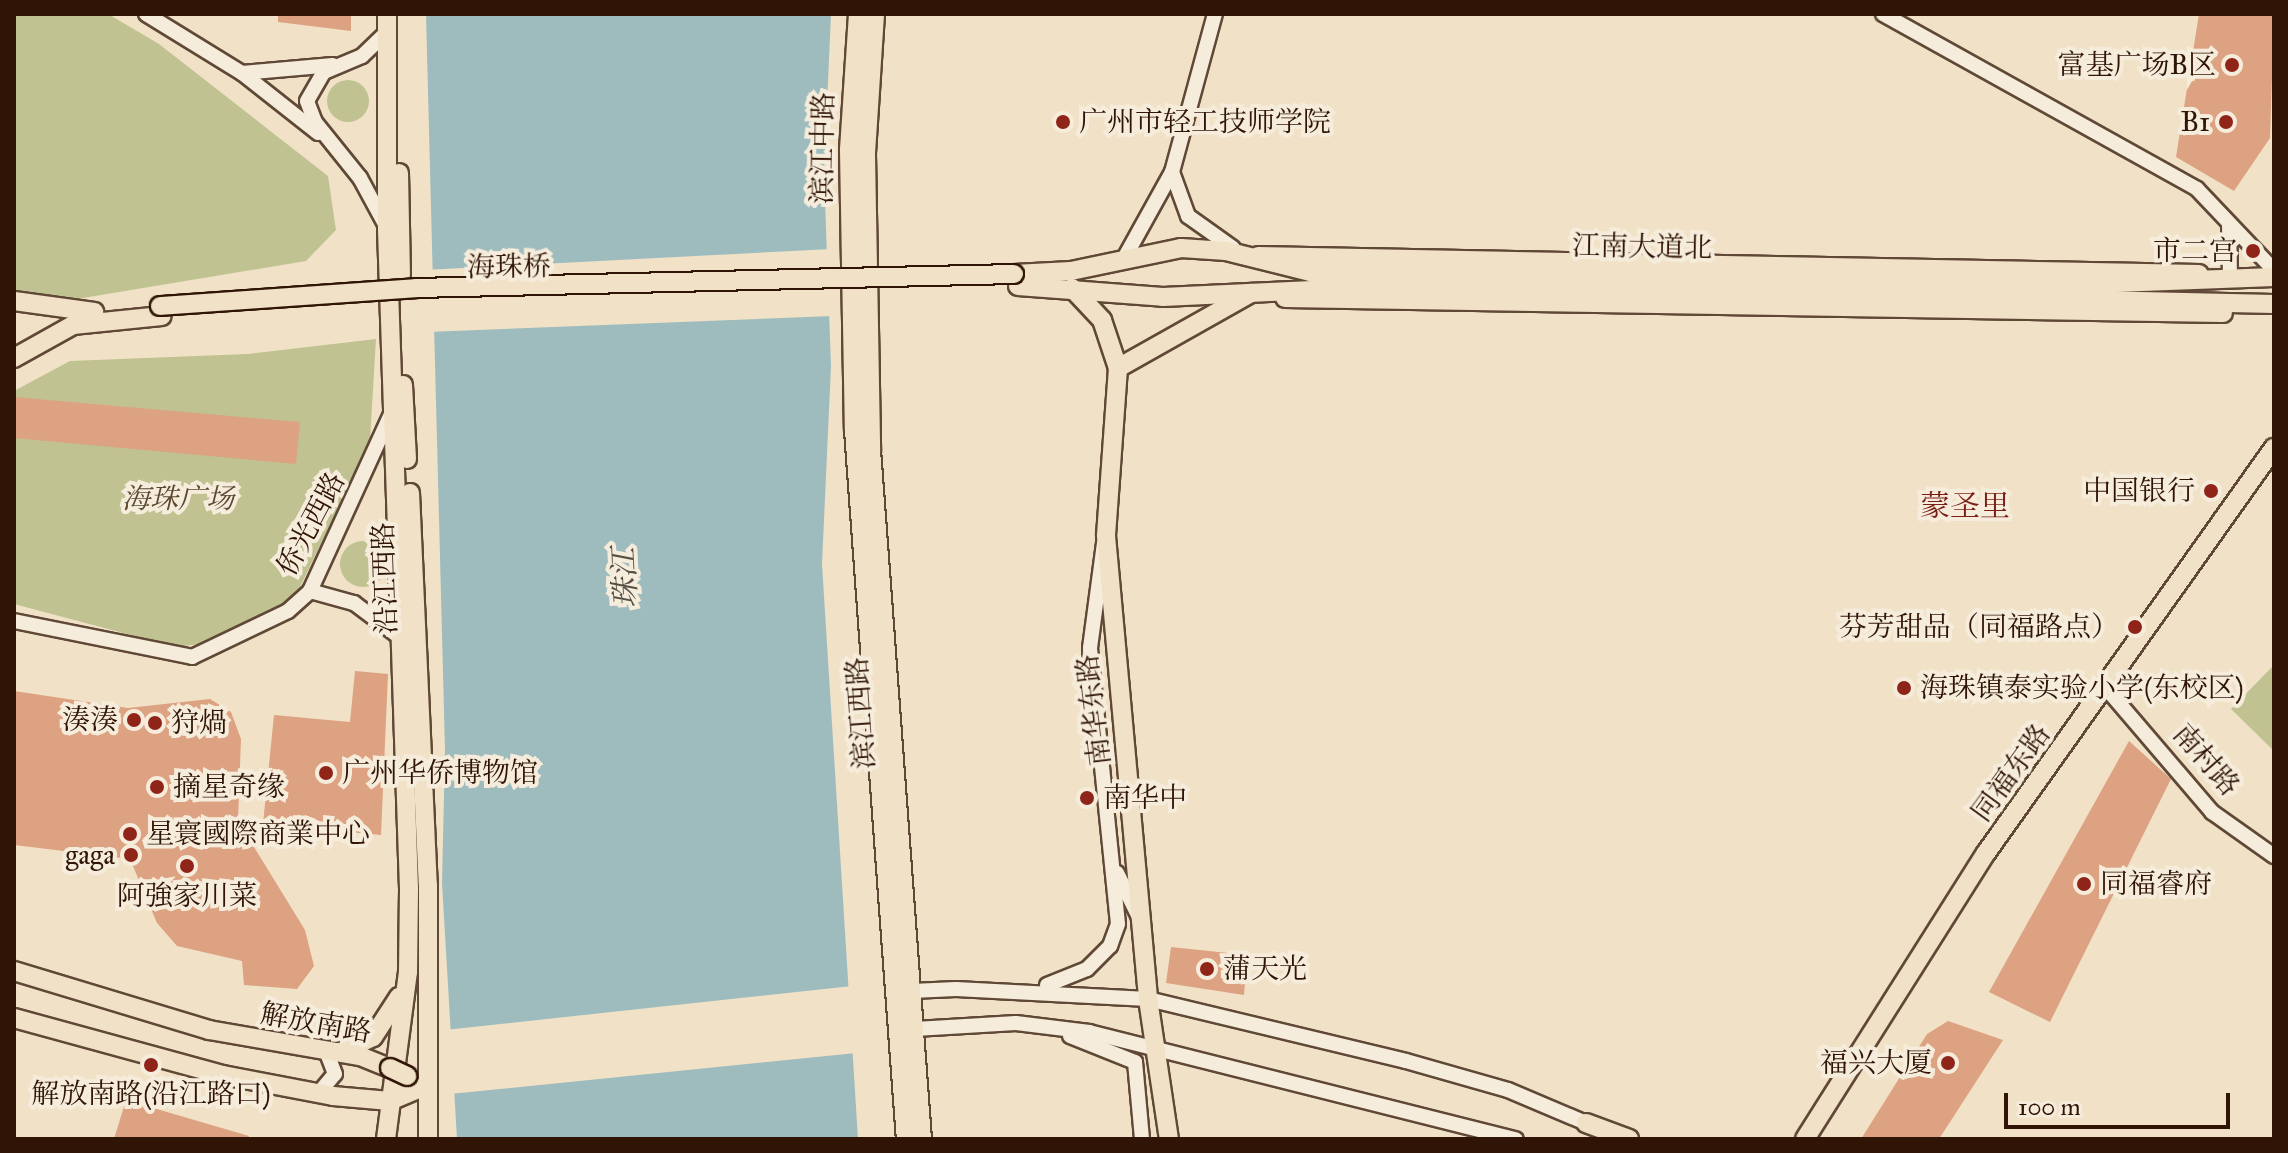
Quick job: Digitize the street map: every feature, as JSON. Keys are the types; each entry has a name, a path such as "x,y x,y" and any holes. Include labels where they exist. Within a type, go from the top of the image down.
{"main road":[{"name":"沿江西路","path":"398,14 403,380 428,885 428,1139"},
{"name":"滨江中路","path":"858,14 850,104 859,283"},
{"name":"滨江中路","path":"859,283 875,14"},
{"name":"沿江西路","path":"386,1139 408,972 402,639 387,228 387,23"},
{"name":"江南大道北","path":"1014,280 1071,271 1126,255 1191,248 1254,257 1310,272 1410,270 2089,284 2274,277"},
{"path":"1254,257 2177,270 2230,278"},
{"path":"1118,368 1243,294 1284,281 1410,270"},
{"name":"江南大道北","path":"1014,280 1135,296 1243,294 1402,285 2274,306"},
{"name":"海珠桥","path":"14,358 73,325 161,311 416,288 1014,280"},
{"name":"滨江西路","path":"859,283 922,1139"},
{"name":"滨江西路","path":"859,283 867,660 906,1139"},
{"name":"南华东路","path":"1072,288 1102,320 1118,368 1106,536 1143,924 1148,999 1146,1045 1169,1139"},
{"name":"海珠桥","path":"14,301 67,313 161,311"},
{"name":"同福东路","path":"1805,1139 1986,853 2107,689 2274,448"},
{"name":"解放南路","path":"14,971 236,1037 333,1051 399,1072 426,1086"},
{"path":"333,1051 382,1027 408,972"},
{"path":"14,1018 318,1094 390,1101 426,1086"},
{"path":"1586,1123 1629,1139"}],"street":[{"path":"146,14 242,73 328,140"},
{"path":"1126,255 1172,172 1215,14"},
{"path":"1883,14 2182,179 2209,198 2274,270"},
{"path":"387,23 375,47 315,80 307,101 328,140 360,178 387,228"},
{"path":"242,73 340,65"},
{"path":"1172,172 1182,206 1200,229 1254,257"},
{"path":"2229,223 2230,278"},
{"name":"侨光西路","path":"14,621 192,657 288,611 310,591 392,412"},
{"path":"1035,989 1087,969 1110,946 1118,912 1090,648 1092,599 1106,536"},
{"path":"310,591 354,603 402,639"},
{"name":"南村路","path":"2107,689 2212,812 2274,856"},
{"path":"1111,862 1143,924"},
{"path":"1516,1139 1146,1045 1039,1025 915,1029 896,1010 912,991 1035,989 1148,999 1432,1068 1508,1090 1586,1123"},
{"path":"1039,1025 1135,1062"},
{"path":"1142,1139 1135,1062 1146,1045"},
{"path":"318,1094 335,1074 333,1051"}],"green space":[{"path":"14,14 108,14 159,44 328,176 336,230 306,261 53,303 14,292"},
{"path":"348,80 363,86 369,101 363,116 348,122 333,116 327,101 333,86"},
{"name":"海珠广场","path":"376,339 370,441 300,587 281,605 207,643 176,647 14,604 14,391 70,361 247,354"},
{"path":"363,541 379,548 386,564 379,580 363,587 347,580 340,564 347,548"},
{"path":"2274,665 2274,751 2231,709"}],"water":[{"name":"珠江","path":"426,14 831,14 824,172 831,366 822,564 858,1139 457,1139 442,883 445,751"}],"pier":[{"path":"831,249 833,316 427,332 425,270"},
{"path":"852,986 856,1053 450,1094 445,1030"}],"building":[{"path":"278,14 351,14 351,31 278,22"},
{"name":"富基广场B区","path":"2199,14 2274,14 2270,138 2234,191 2176,157"},
{"name":"海珠广场","path":"14,397 300,422 296,464 14,438"},
{"name":"广州华侨博物馆","path":"355,671 388,674 381,835 263,824 274,715 350,722"},
{"name":"星寰國際商業中心","path":"14,691 128,708 210,699 231,712 241,739 238,821 305,930 314,966 297,989 244,985 242,961 177,946 157,923 130,859 14,845"},
{"name":"同福睿府","path":"2129,741 2171,779 2050,1022 1989,992"},
{"name":"蒲天光","path":"1171,947 1247,955 1244,995 1166,983"},
{"name":"福兴大厦","path":"1948,1021 2003,1040 1939,1139 1861,1139 1927,1034"},
{"path":"126,1100 249,1136 248,1139 114,1139"}],"place":[{"name":"富基广场B区","path":"2232,65"},
{"name":"广州市轻工技师学院","path":"1063,122"},
{"name":"B1","path":"2226,122"},
{"name":"市二宫","path":"2253,251"},
{"name":"中国银行","path":"2211,491"},
{"name":"芬芳甜品（同福路点）","path":"2135,627"},
{"name":"海珠镇泰实验小学(东校区)","path":"1904,688"},
{"name":"湊湊","path":"134,720"},
{"name":"狩煱","path":"155,723"},
{"name":"广州华侨博物馆","path":"326,773"},
{"name":"摘星奇缘","path":"157,787"},
{"name":"南华中","path":"1087,798"},
{"name":"星寰國際商業中心","path":"130,834"},
{"name":"gaga","path":"131,855"},
{"name":"阿強家川菜","path":"187,866"},
{"name":"同福睿府","path":"2084,884"},
{"name":"蒲天光","path":"1207,969"},
{"name":"福兴大厦","path":"1948,1063"},
{"name":"解放南路(沿江路口)","path":"151,1065"}],"district":[{"name":"蒙圣里","path":"1965,506"}]}
